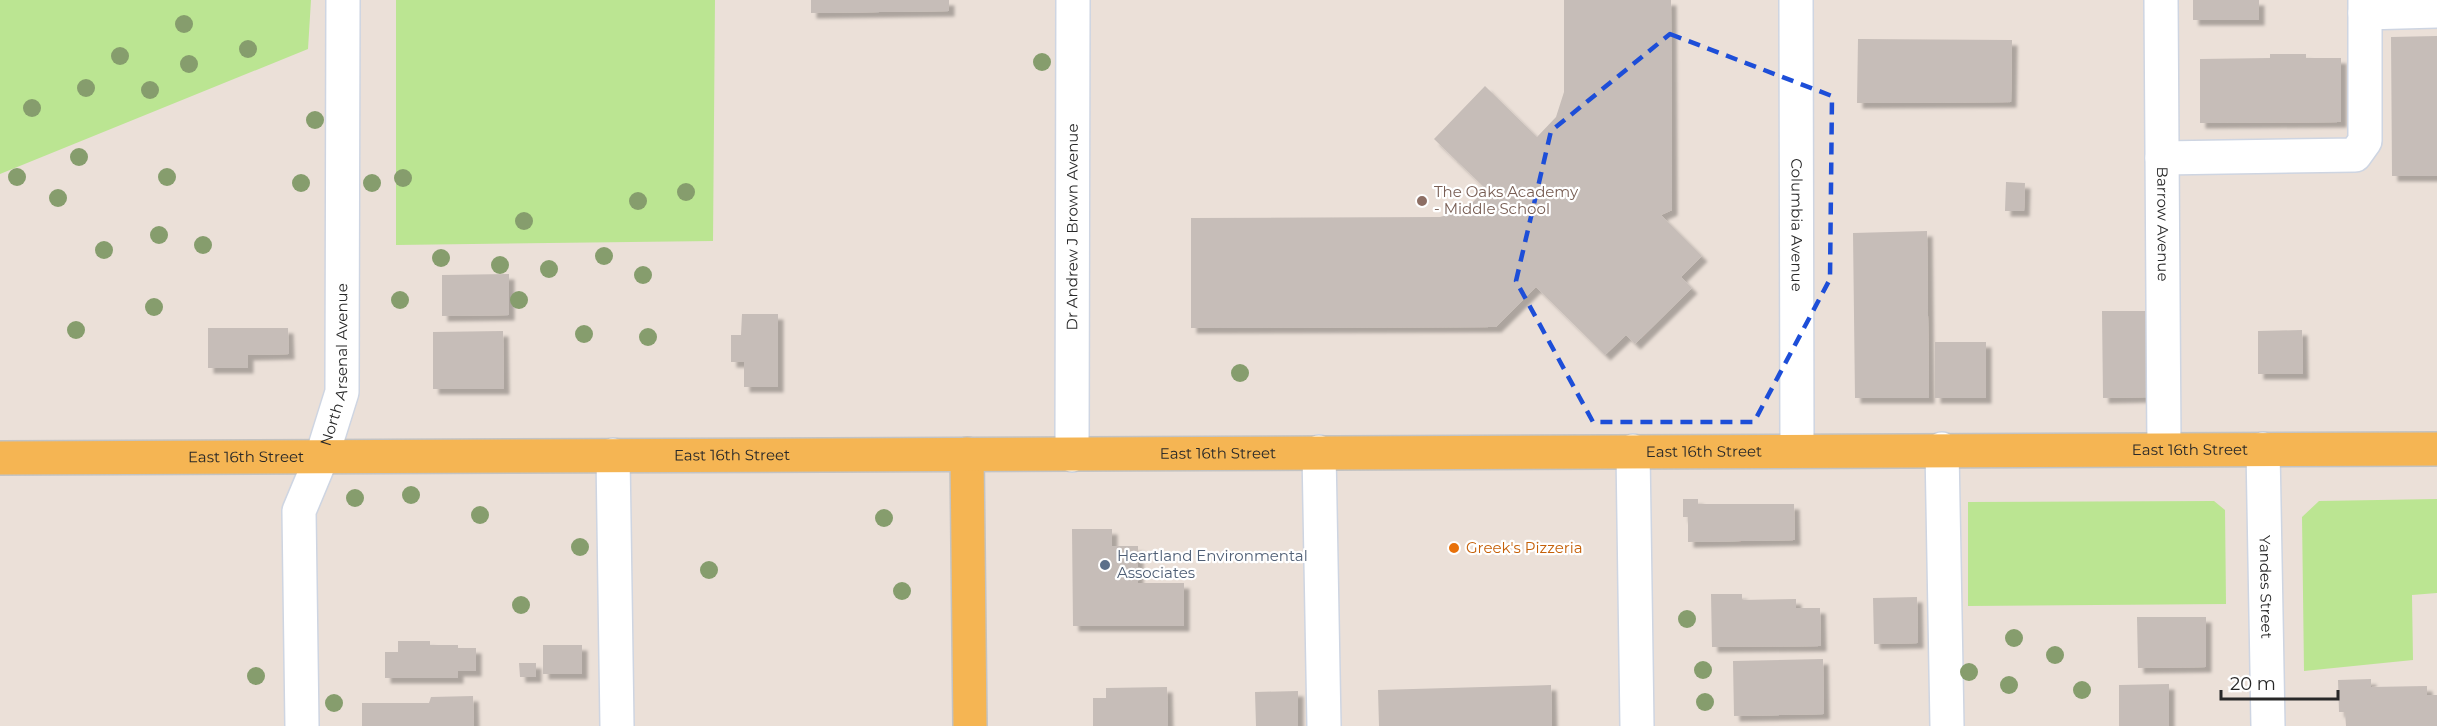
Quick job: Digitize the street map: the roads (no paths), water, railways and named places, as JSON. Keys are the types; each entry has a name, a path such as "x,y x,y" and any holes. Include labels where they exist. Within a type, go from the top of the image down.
{"main road":[{"name":"East 16th Street","path":"0,458 1072,455 2164,448 2437,449"},
{"path":"966,454 970,726"}],"street":[{"name":"North Arsenal Avenue","path":"302,726 299,511 322,456 342,392 343,0"},
{"name":"Dr Andrew J Brown Avenue","path":"1072,455 1073,0"},
{"name":"Columbia Avenue","path":"1796,0 1797,450"},
{"name":"Barrow Avenue","path":"2161,0 2164,448"},
{"path":"2162,158 2355,155 2365,141 2365,6 2437,11"},
{"path":"1942,449 1947,726"},
{"name":"Yandes Street","path":"2264,449 2268,726"},
{"path":"1633,451 1637,726"},
{"path":"1319,453 1324,726"},
{"path":"613,455 617,726"}],"place":[{"name":"The Oaks Academy - Middle School","path":"1422,201"},
{"name":"Greek's Pizzeria","path":"1454,548"},
{"name":"Heartland Environmental Associates","path":"1105,565"}]}
